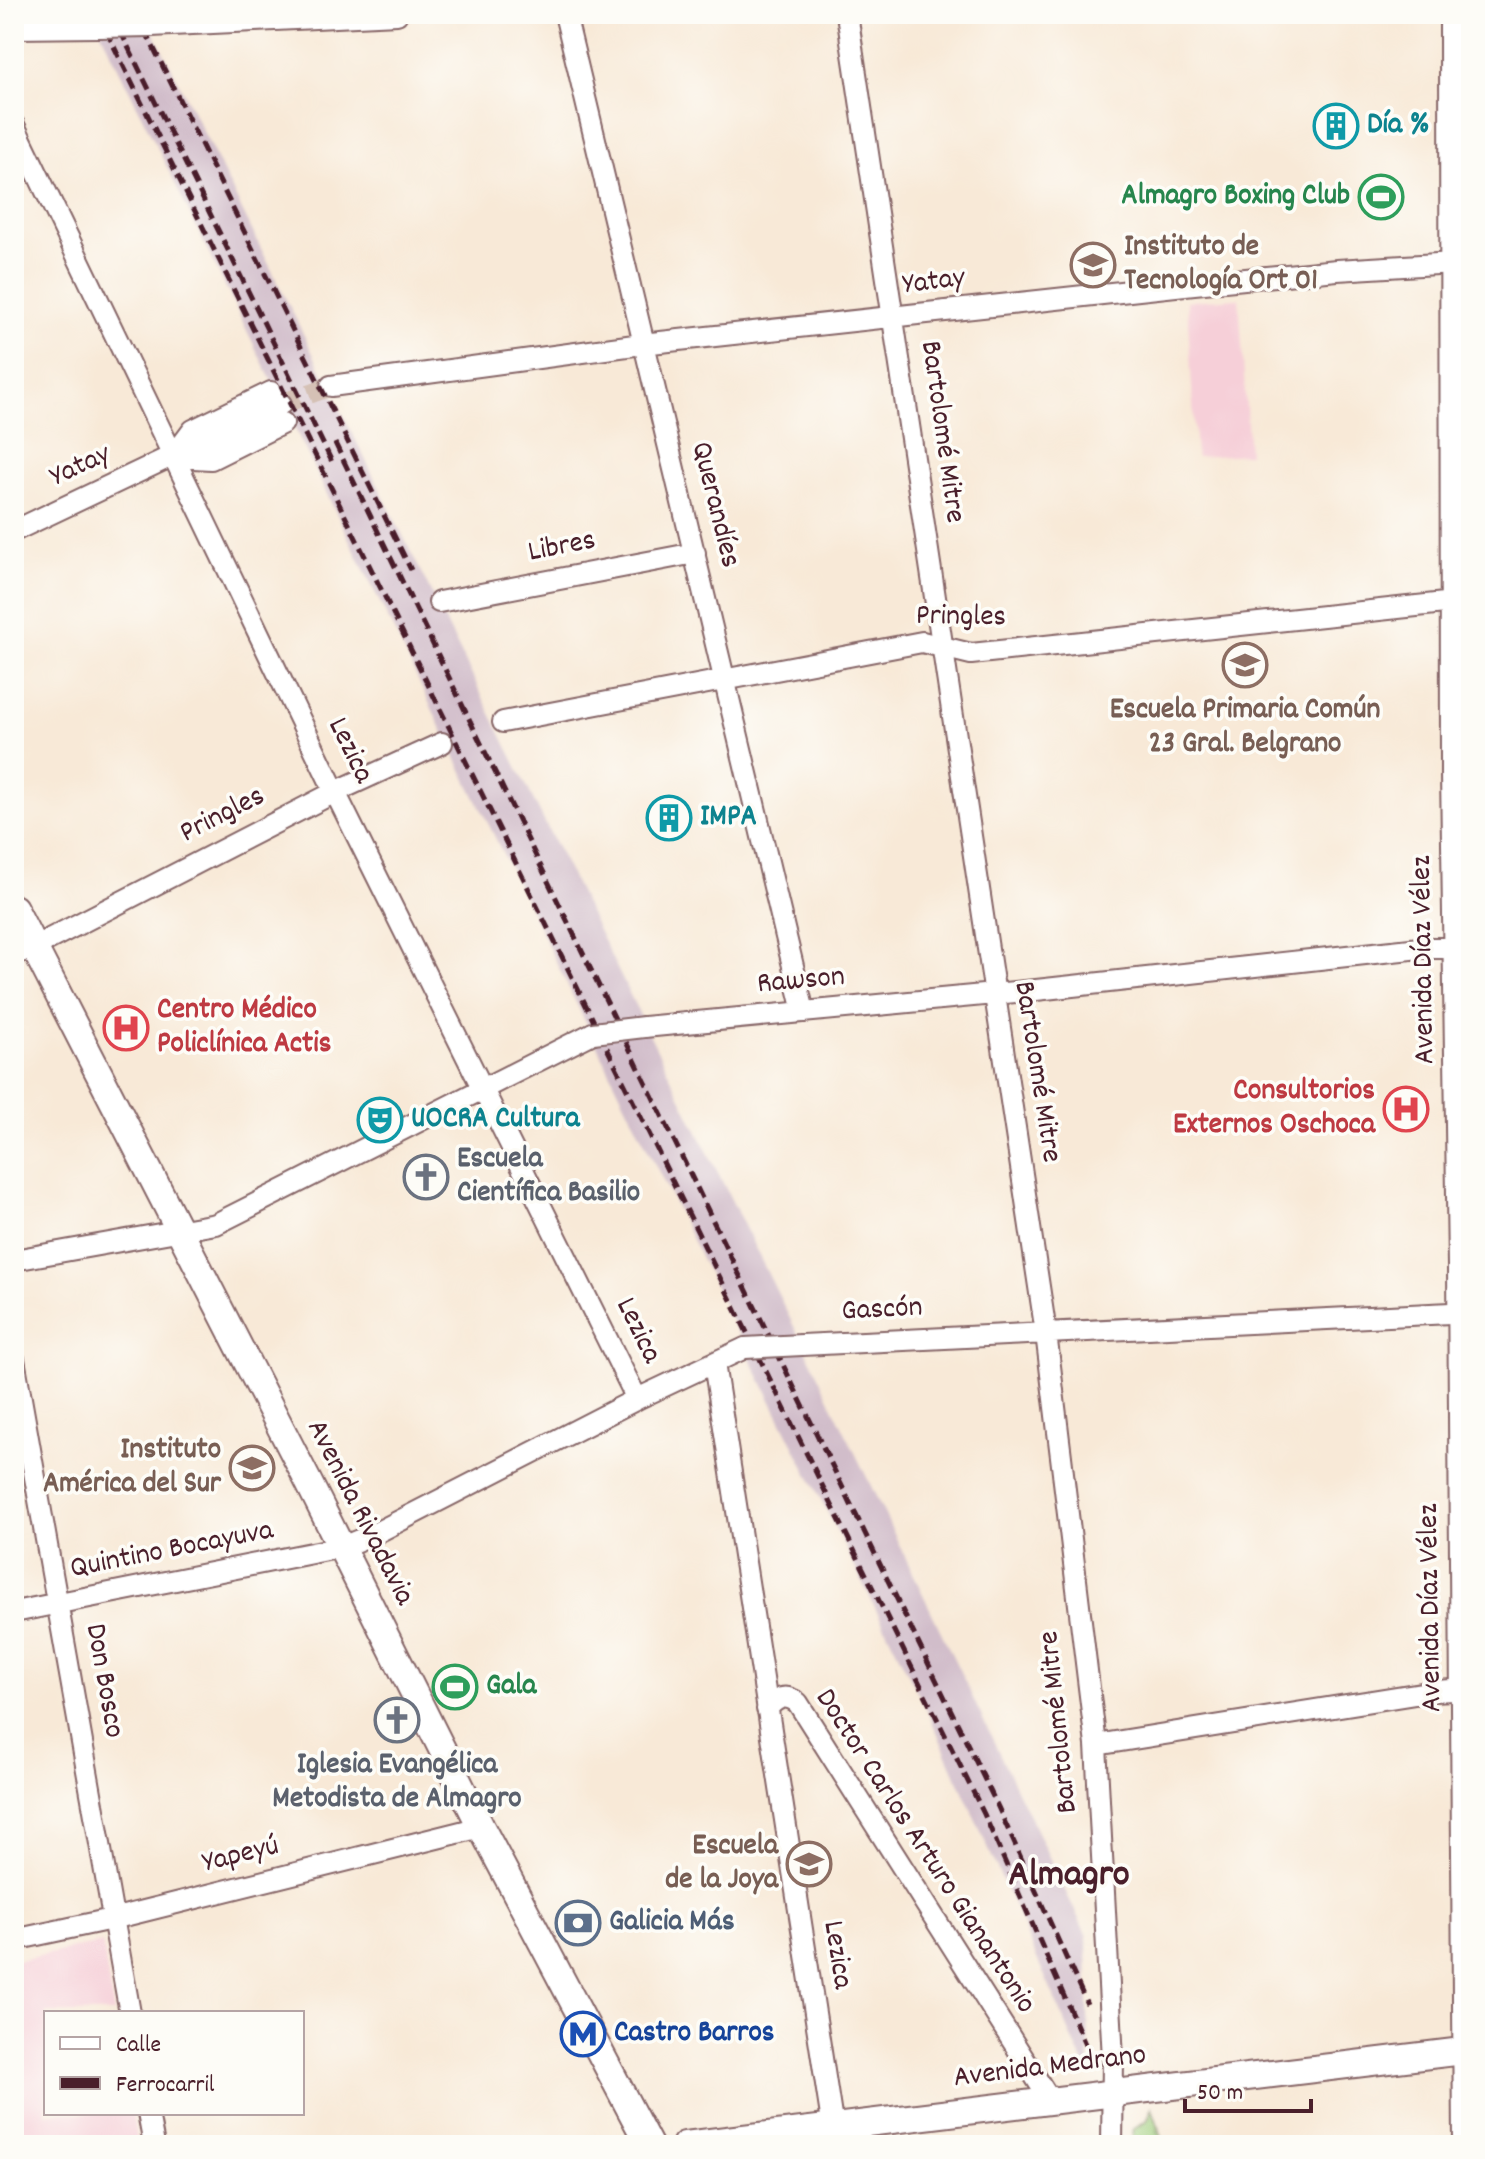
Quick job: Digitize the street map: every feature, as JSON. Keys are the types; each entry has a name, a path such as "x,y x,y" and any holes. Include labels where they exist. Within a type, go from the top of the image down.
{"main road":[{"name":"Avenida Díaz Vélez","path":"1453,14 1462,262 1467,2145"},
{"name":"Avenida Rivadavia","path":"14,908 24,951 181,1230 481,1827 649,2145"},
{"name":"Avenida Medrano","path":"685,2145 1469,2050"}],"street":[{"path":"14,28 397,14"},
{"name":"Querandíes","path":"565,14 642,344 727,679 804,1012"},
{"name":"Bartolomé Mitre","path":"847,14 1046,1333 1096,1745 1114,2092 1112,2145"},
{"name":"Lezica","path":"14,125 335,792 637,1399"},
{"name":"Yatay","path":"338,390 405,374 642,344 1194,284 1462,262"},
{"name":"Yatay","path":"14,531 278,407"},
{"name":"Libres","path":"439,602 695,553"},
{"name":"Pringles","path":"503,722 922,642 971,654 1462,603"},
{"name":"Pringles","path":"24,951 335,792 442,743"},
{"name":"Rawson","path":"14,1260 216,1224 593,1033 1420,948 1464,948"},
{"name":"Gascón","path":"342,1547 376,1533 637,1399 745,1348 1466,1312"},
{"name":"Don Bosco","path":"14,1359 130,2011"},
{"name":"Lezica","path":"714,1363 833,2129"},
{"name":"Quintino Bocayuva","path":"14,1612 342,1547"},
{"path":"1096,1745 1434,1691 1468,1689"},
{"name":"Doctor Carlos Arturo Gianantonio","path":"767,1709 781,1698 791,1697 798,1703 1050,2100"},
{"name":"Yapeyú","path":"14,1940 112,1919 481,1827"},
{"path":"148,2115 154,2145"}],"shaded area":[{"path":"92,14 145,14 811,1361 1087,1936 1089,2076 931,1719 745,1348"},
{"path":"1239,298 1249,454 1196,457 1187,301"},
{"path":"102,1943 114,2011 44,2011 44,2115 132,2115 137,2145 14,2145 14,1961"}],"green space":[{"path":"1152,2108 1165,2145 1131,2145 1134,2128 1148,2119"}],"tunnel":[{"path":"281,404 331,386"}],"railway":[{"path":"98,14 984,1814 1085,2044"},
{"path":"112,14 334,466"},
{"path":"137,14 411,570"},
{"path":"335,443 998,1807 1087,2004"}],"place":[{"name":"Día %","path":"1336,126"},
{"name":"Almagro Boxing Club","path":"1381,197"},
{"name":"Instituto de Tecnología Ort 01","path":"1093,265"},
{"name":"Escuela Primaria Común 23 Gral. Belgrano","path":"1245,665"},
{"name":"IMPA","path":"669,818"},
{"name":"Centro Médico Policlínica Actis","path":"126,1028"},
{"name":"Consultorios Externos Oschoca","path":"1406,1109"},
{"name":"UOCRA Cultura","path":"380,1120"},
{"name":"Escuela Científica Basilio","path":"426,1177"},
{"name":"Instituto América del Sur","path":"252,1468"},
{"name":"Gala","path":"455,1687"},
{"name":"Iglesia Evangélica Metodista de Almagro","path":"397,1720"},
{"name":"Escuela de la Joya","path":"809,1864"},
{"name":"Galicia Más","path":"578,1923"},
{"name":"Castro Barros","path":"583,2034"}],"district":[{"name":"Almagro","path":"1069,1876"}]}
